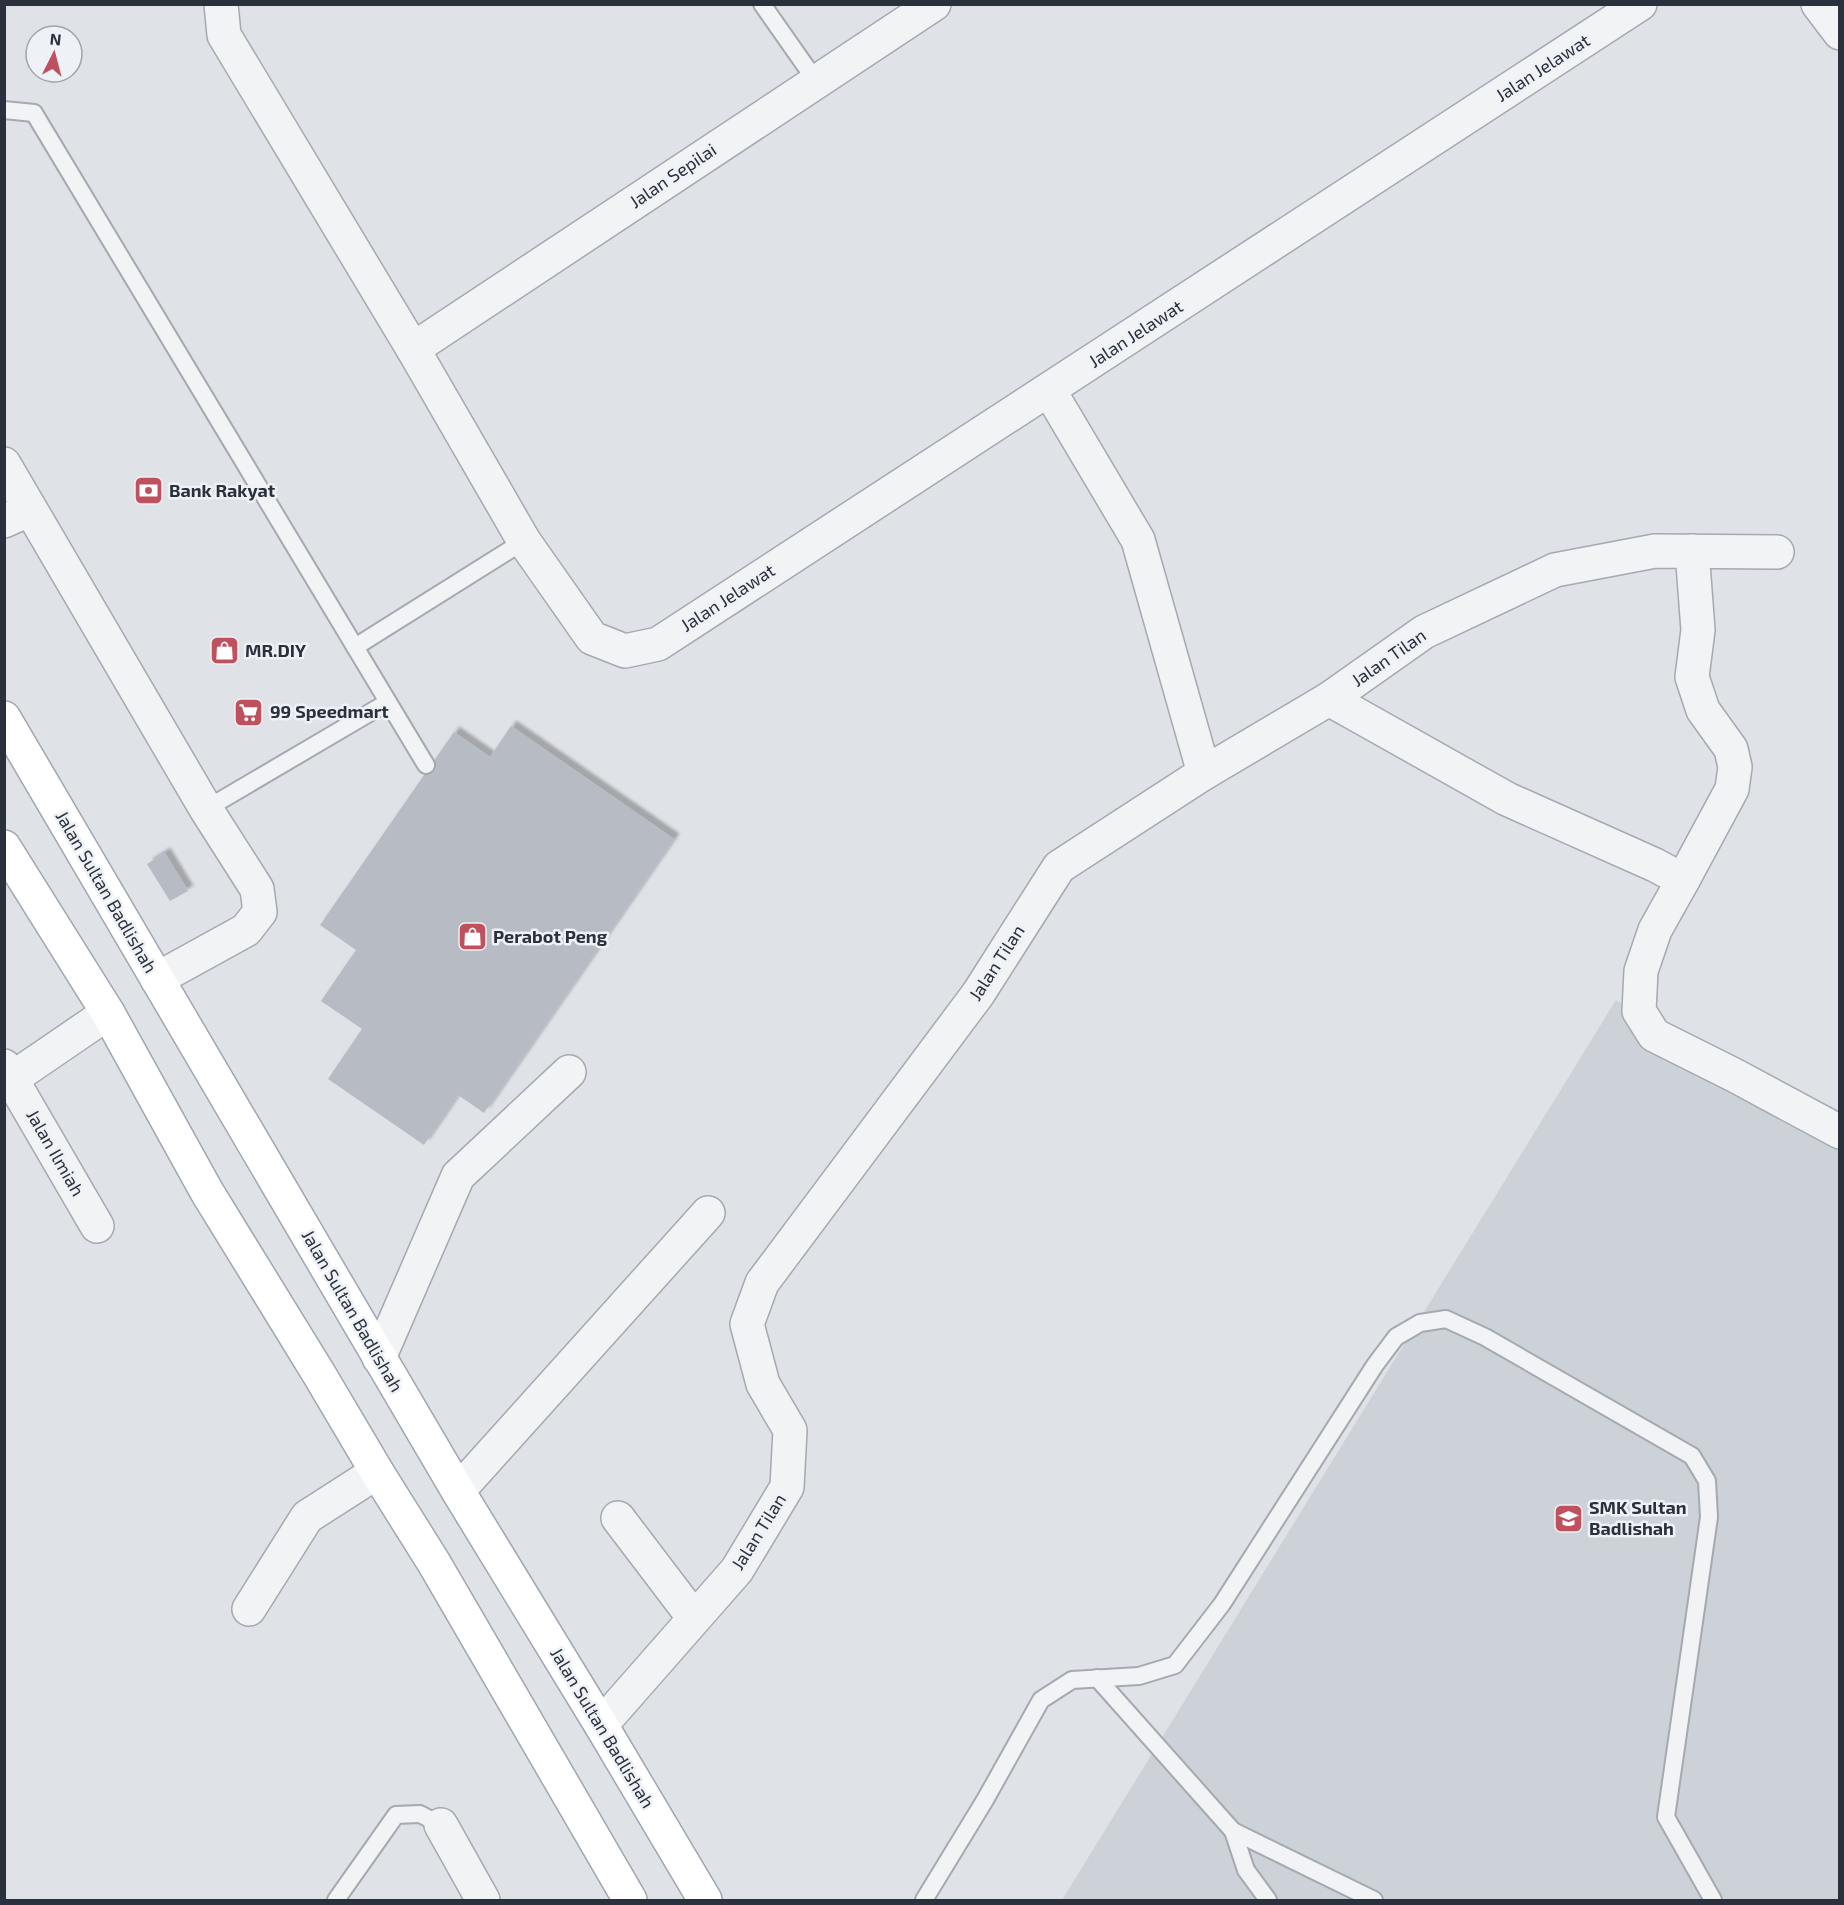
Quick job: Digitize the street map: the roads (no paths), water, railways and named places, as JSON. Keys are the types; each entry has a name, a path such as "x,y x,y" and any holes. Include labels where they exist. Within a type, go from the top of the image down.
{"main road":[{"name":"Jalan Sultan Badlishah","path":"4,718 379,1358 705,1900"},
{"path":"4,847 108,1013 207,1192 313,1364 376,1472 434,1563 630,1900"}],"street":[{"name":"Jalan Sepilai","path":"413,349 934,4"},
{"name":"Jalan Jelawat","path":"524,541 592,638 626,651 658,644 1640,4"},
{"path":"1818,4 1839,33"},
{"path":"223,20 524,541"},
{"path":"1049,390 1137,540 1204,773"},
{"path":"4,464 17,515 257,889 260,912 246,930 157,979"},
{"name":"Jalan Tilan","path":"601,1725 737,1570 787,1487 790,1430 763,1384 747,1324 762,1283 978,994 1059,867 1204,773 1329,699 1424,632 1555,570 1656,551 1777,552"},
{"path":"1692,551 1698,630 1692,677 1703,710 1731,749 1735,767 1732,789 1655,930 1641,971 1639,1011 1654,1035 1839,1132"},
{"path":"1329,699 1507,799 1655,865 1683,880"},
{"name":"Jalan Ilmiah","path":"97,1226 7,1076 108,1013"},
{"path":"379,1358 458,1176 569,1072"},
{"path":"458,1491 708,1213"},
{"path":"249,1609 306,1517 376,1472"},
{"path":"618,1518 694,1618"},
{"path":"441,1826 483,1900"}],"lane":[{"path":"762,4 816,81"},
{"path":"4,110 34,113 426,765"},
{"path":"355,647 524,541"},
{"path":"206,809 388,702"},
{"path":"924,1900 985,1800 1041,1700 1072,1680 1139,1676 1175,1665 1222,1604 1375,1365 1396,1337 1420,1323 1446,1319 1485,1337 1692,1456 1707,1481 1709,1517 1666,1817 1713,1900"},
{"path":"1096,1678 1233,1831 1374,1900"},
{"path":"336,1900 396,1815 420,1814 441,1826"},
{"path":"1233,1831 1246,1870 1268,1900"}],"place":[{"name":"Bank Rakyat","path":"148,491"},
{"name":"MR.DIY","path":"224,651"},
{"name":"99 Speedmart","path":"249,712"},
{"name":"Perabot Peng","path":"472,937"},
{"name":"SMK Sultan Badlishah","path":"1568,1518"}]}
